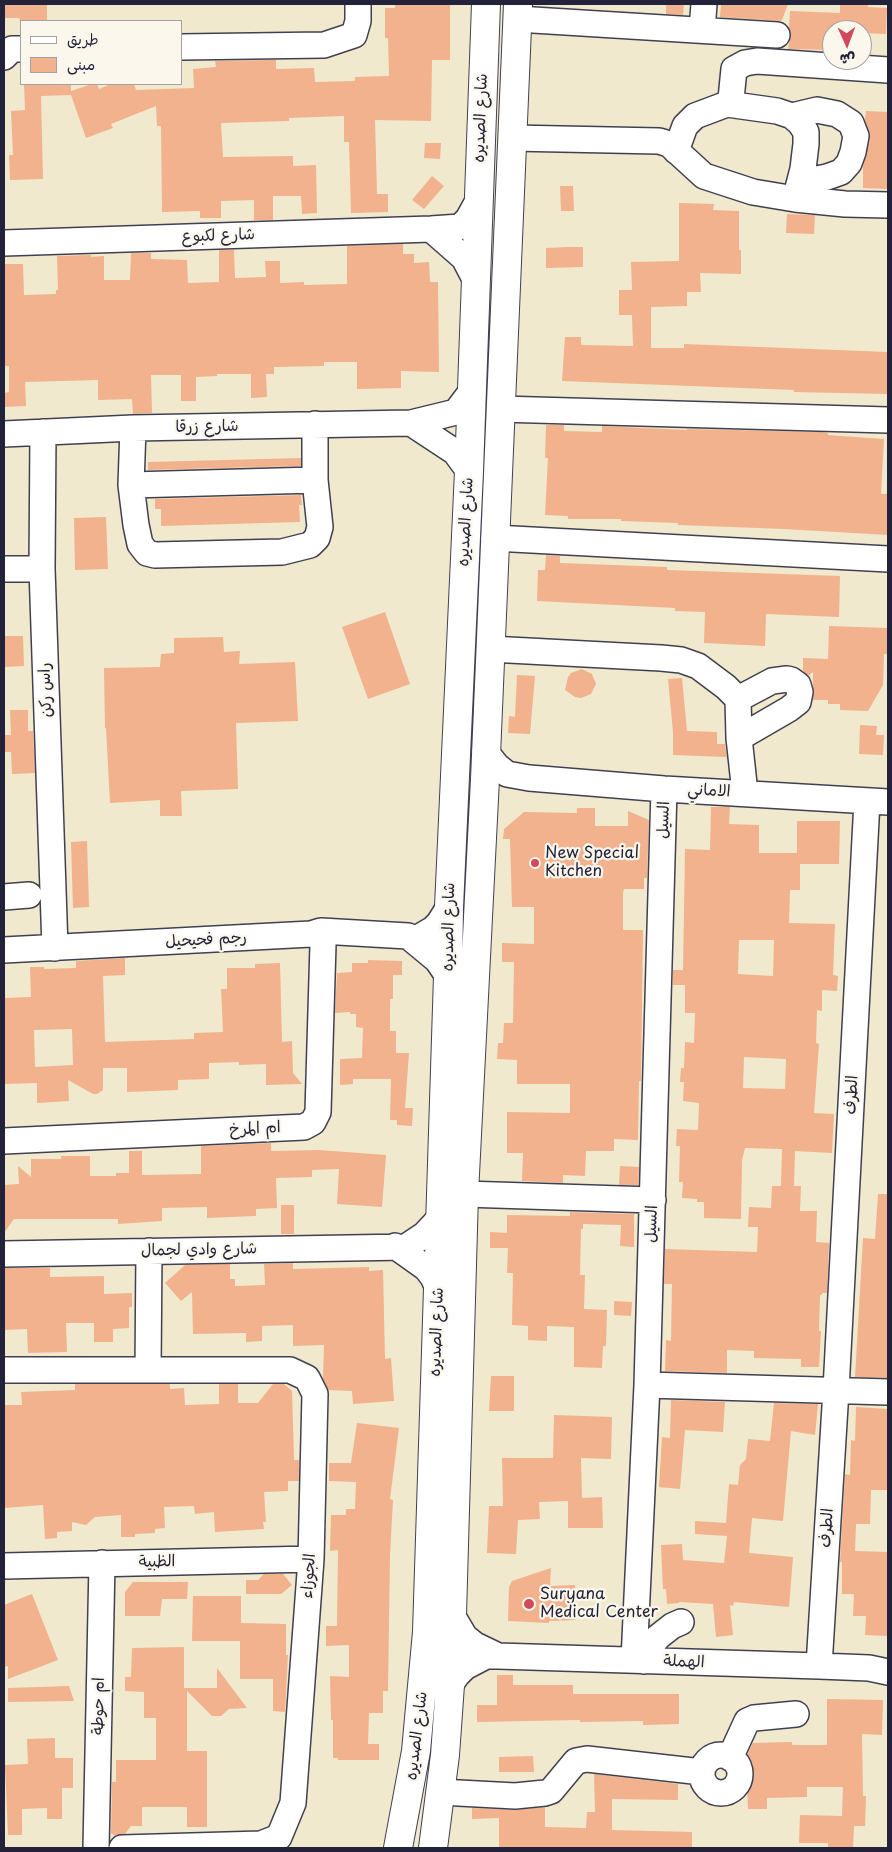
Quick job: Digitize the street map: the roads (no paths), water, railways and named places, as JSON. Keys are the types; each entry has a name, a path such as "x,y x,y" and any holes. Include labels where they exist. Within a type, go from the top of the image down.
{"main road":[{"name":"شارع الصديره","path":"398,1848 416,1750 424,1671 449,907 486,4"},
{"name":"شارع الصديره","path":"433,1848 450,1685 464,1194 490,649 517,12"}],"street":[{"path":"182,47 324,45 354,35 358,21 358,4"},
{"path":"702,30 704,4"},
{"path":"517,12 702,30 777,35"},
{"path":"4,58 12,49 20,49"},
{"path":"727,104 732,98 734,70 745,63 757,62 888,70"},
{"path":"676,151 686,126 695,116 727,104 777,111 792,116 806,132 803,169 797,190"},
{"path":"792,116 817,110 837,114 851,122 856,136 849,163 841,172 797,190"},
{"path":"512,138 660,141 669,144 704,176 753,192 797,190 845,204 888,205"},
{"name":"شارع لكبوع","path":"4,243 460,227 468,220 478,201"},
{"path":"432,229 464,258 475,279"},
{"name":"شارع زرقا","path":"4,434 133,428 411,423 456,412 470,392"},
{"path":"500,409 888,420"},
{"path":"411,423 455,452 468,471"},
{"path":"133,428 131,485 140,544 146,553 155,555 282,552 310,545 317,538 320,527 315,480 315,424"},
{"name":"راس ركن","path":"43,432 42,569 56,948"},
{"path":"131,485 315,480"},
{"path":"494,538 888,559"},
{"path":"4,569 42,569"},
{"path":"490,649 681,660 698,666 726,686 738,698 739,738 745,794"},
{"path":"738,698 772,681 787,679 798,685 800,692 798,702 739,738"},
{"name":"الاماني","path":"485,751 497,766 507,774 529,778 745,794 878,801"},
{"name":"الاماني","path":"483,802 509,784 529,778"},
{"name":"السيل","path":"638,1660 648,1385 664,788"},
{"name":"الطرف","path":"818,1666 878,801"},
{"path":"4,897 29,895"},
{"name":"رجم فحيحيل","path":"4,950 311,934 321,931 408,936 416,939 425,935 439,923 449,907"},
{"name":"ام المرخ","path":"4,1141 304,1127 313,1122 318,1112 321,931"},
{"path":"408,936 437,960 448,976"},
{"path":"464,1194 652,1200"},
{"name":"شارع وادي لجمال","path":"4,1254 406,1247 433,1227 440,1218"},
{"path":"394,1246 426,1268 438,1288"},
{"path":"148,1370 149,1251"},
{"name":"الجوزاء","path":"4,1370 290,1370 307,1378 315,1394 311,1559 292,1802 279,1837 261,1844 122,1848"},
{"path":"648,1385 888,1392"},
{"name":"الظبية","path":"4,1566 311,1559"},
{"name":"ام حوطة","path":"96,1848 102,1563"},
{"name":"الهملة","path":"452,1615 465,1636 475,1645 498,1656"},
{"path":"638,1660 658,1637 672,1626 681,1622"},
{"name":"الهملة","path":"450,1685 457,1675 470,1664 486,1656 882,1668"},
{"path":"440,1792 515,1796 548,1792 576,1761 587,1759 702,1772 702,1779 711,1791 726,1792 737,1783 739,1769 730,1758 747,1721 754,1718 796,1714"}],"place":[{"name":"New Special Kitchen","path":"535,863"},
{"name":"Suryana Medical Center","path":"529,1604"}]}
